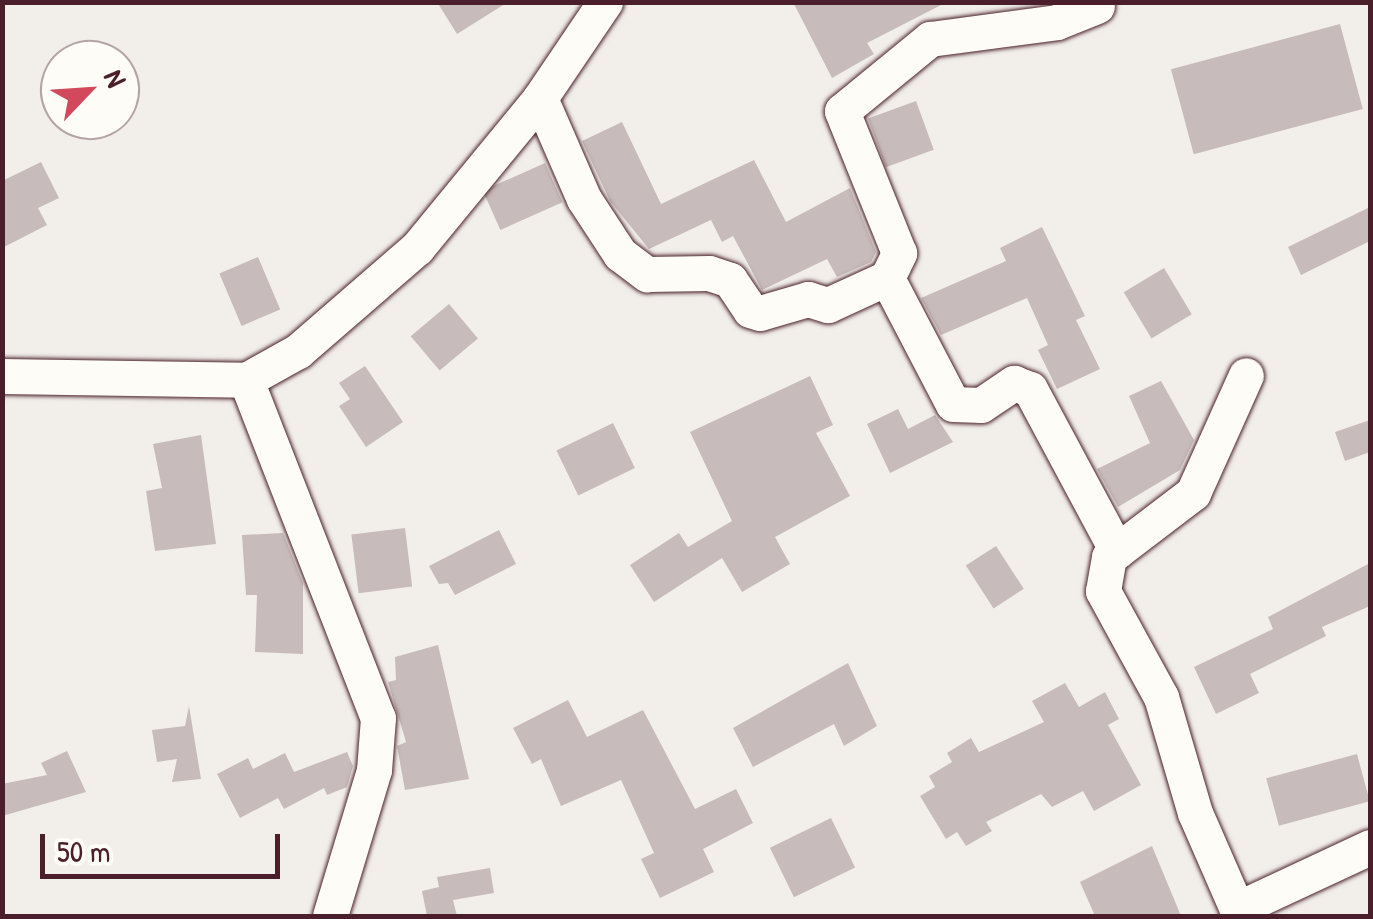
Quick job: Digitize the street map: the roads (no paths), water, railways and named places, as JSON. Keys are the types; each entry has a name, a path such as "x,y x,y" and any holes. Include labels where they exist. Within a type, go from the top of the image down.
{"street":[{"path":"2,376 246,380 298,351 417,248 540,98 604,2"},
{"path":"540,98 584,199 620,254 647,274 710,273 730,280 750,310 760,313 808,300 828,305 852,300 887,278 900,254 898,237 845,132 842,111 930,40 1014,23 1056,22 1097,6"},
{"path":"887,278 952,404 980,405 1014,383 1030,389 1117,550"},
{"path":"1246,375 1192,493 1108,557 1103,591 1161,697 1194,813 1239,913 1370,847"},
{"path":"246,380 378,718 374,770 330,916"}]}
